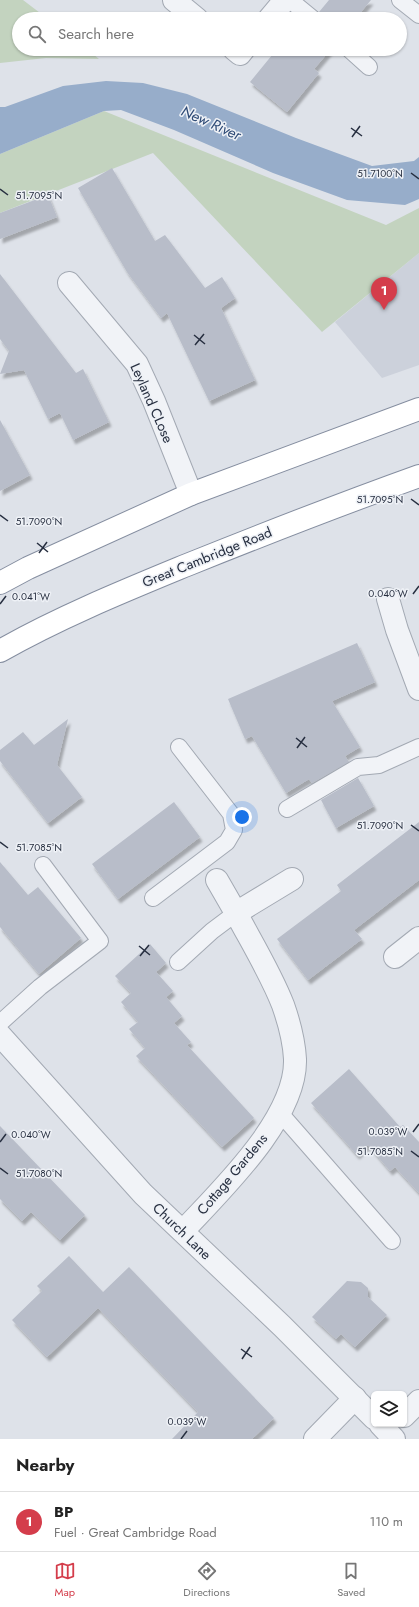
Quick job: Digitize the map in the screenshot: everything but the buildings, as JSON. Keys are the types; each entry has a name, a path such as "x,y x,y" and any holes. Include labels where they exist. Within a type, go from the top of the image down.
{"highway":[{"path":"0,583 28,568 191,494 419,409"},
{"name":"Great Cambridge Road","path":"0,650 130,588 300,520 419,476"}],"street":[{"path":"174,0 189,12"},
{"path":"275,12 285,0"},
{"name":"Leyland CLose","path":"69,282 137,364 154,401 191,494"},
{"path":"388,599 397,630 419,689"},
{"name":"Cottage Gardens","path":"183,1231 257,1148 280,1113 286,1099 295,1060 291,1032 283,1005 236,913 217,880"},
{"path":"236,913 292,880"},
{"path":"395,957 419,938"},
{"name":"Church Lane","path":"0,1035 144,1194 371,1412"},
{"path":"315,1439 356,1398"},
{"path":"407,1413 419,1401"}],"lane":[{"path":"290,0 305,12"},
{"path":"400,0 419,15"},
{"path":"357,56 370,67"},
{"path":"153,898 227,842 234,830 232,814 179,747"},
{"path":"287,809 358,767 379,766 419,747"},
{"path":"204,860 217,880"},
{"path":"0,1023 40,987 100,941 42,865"},
{"path":"178,962 212,931 236,913"},
{"path":"280,1113 392,1241"}],"shaded area":[{"path":"419,253 419,365 382,378 335,322"}],"green space":[{"path":"0,0 23,0 39,12 12,12 12,56 95,56 99,59 46,58 0,63"},
{"path":"104,111 386,225 419,208 419,253 322,332 153,153 0,213 0,154"}],"water":[{"name":"New River","path":"106,81 143,83 187,94 296,138 372,166 414,161 419,157 419,199 405,205 347,200 273,173 174,130 121,110 104,111 0,154 0,107 5,107 63,86"}],"place":[{"name":"BP","path":"384,310"}]}
